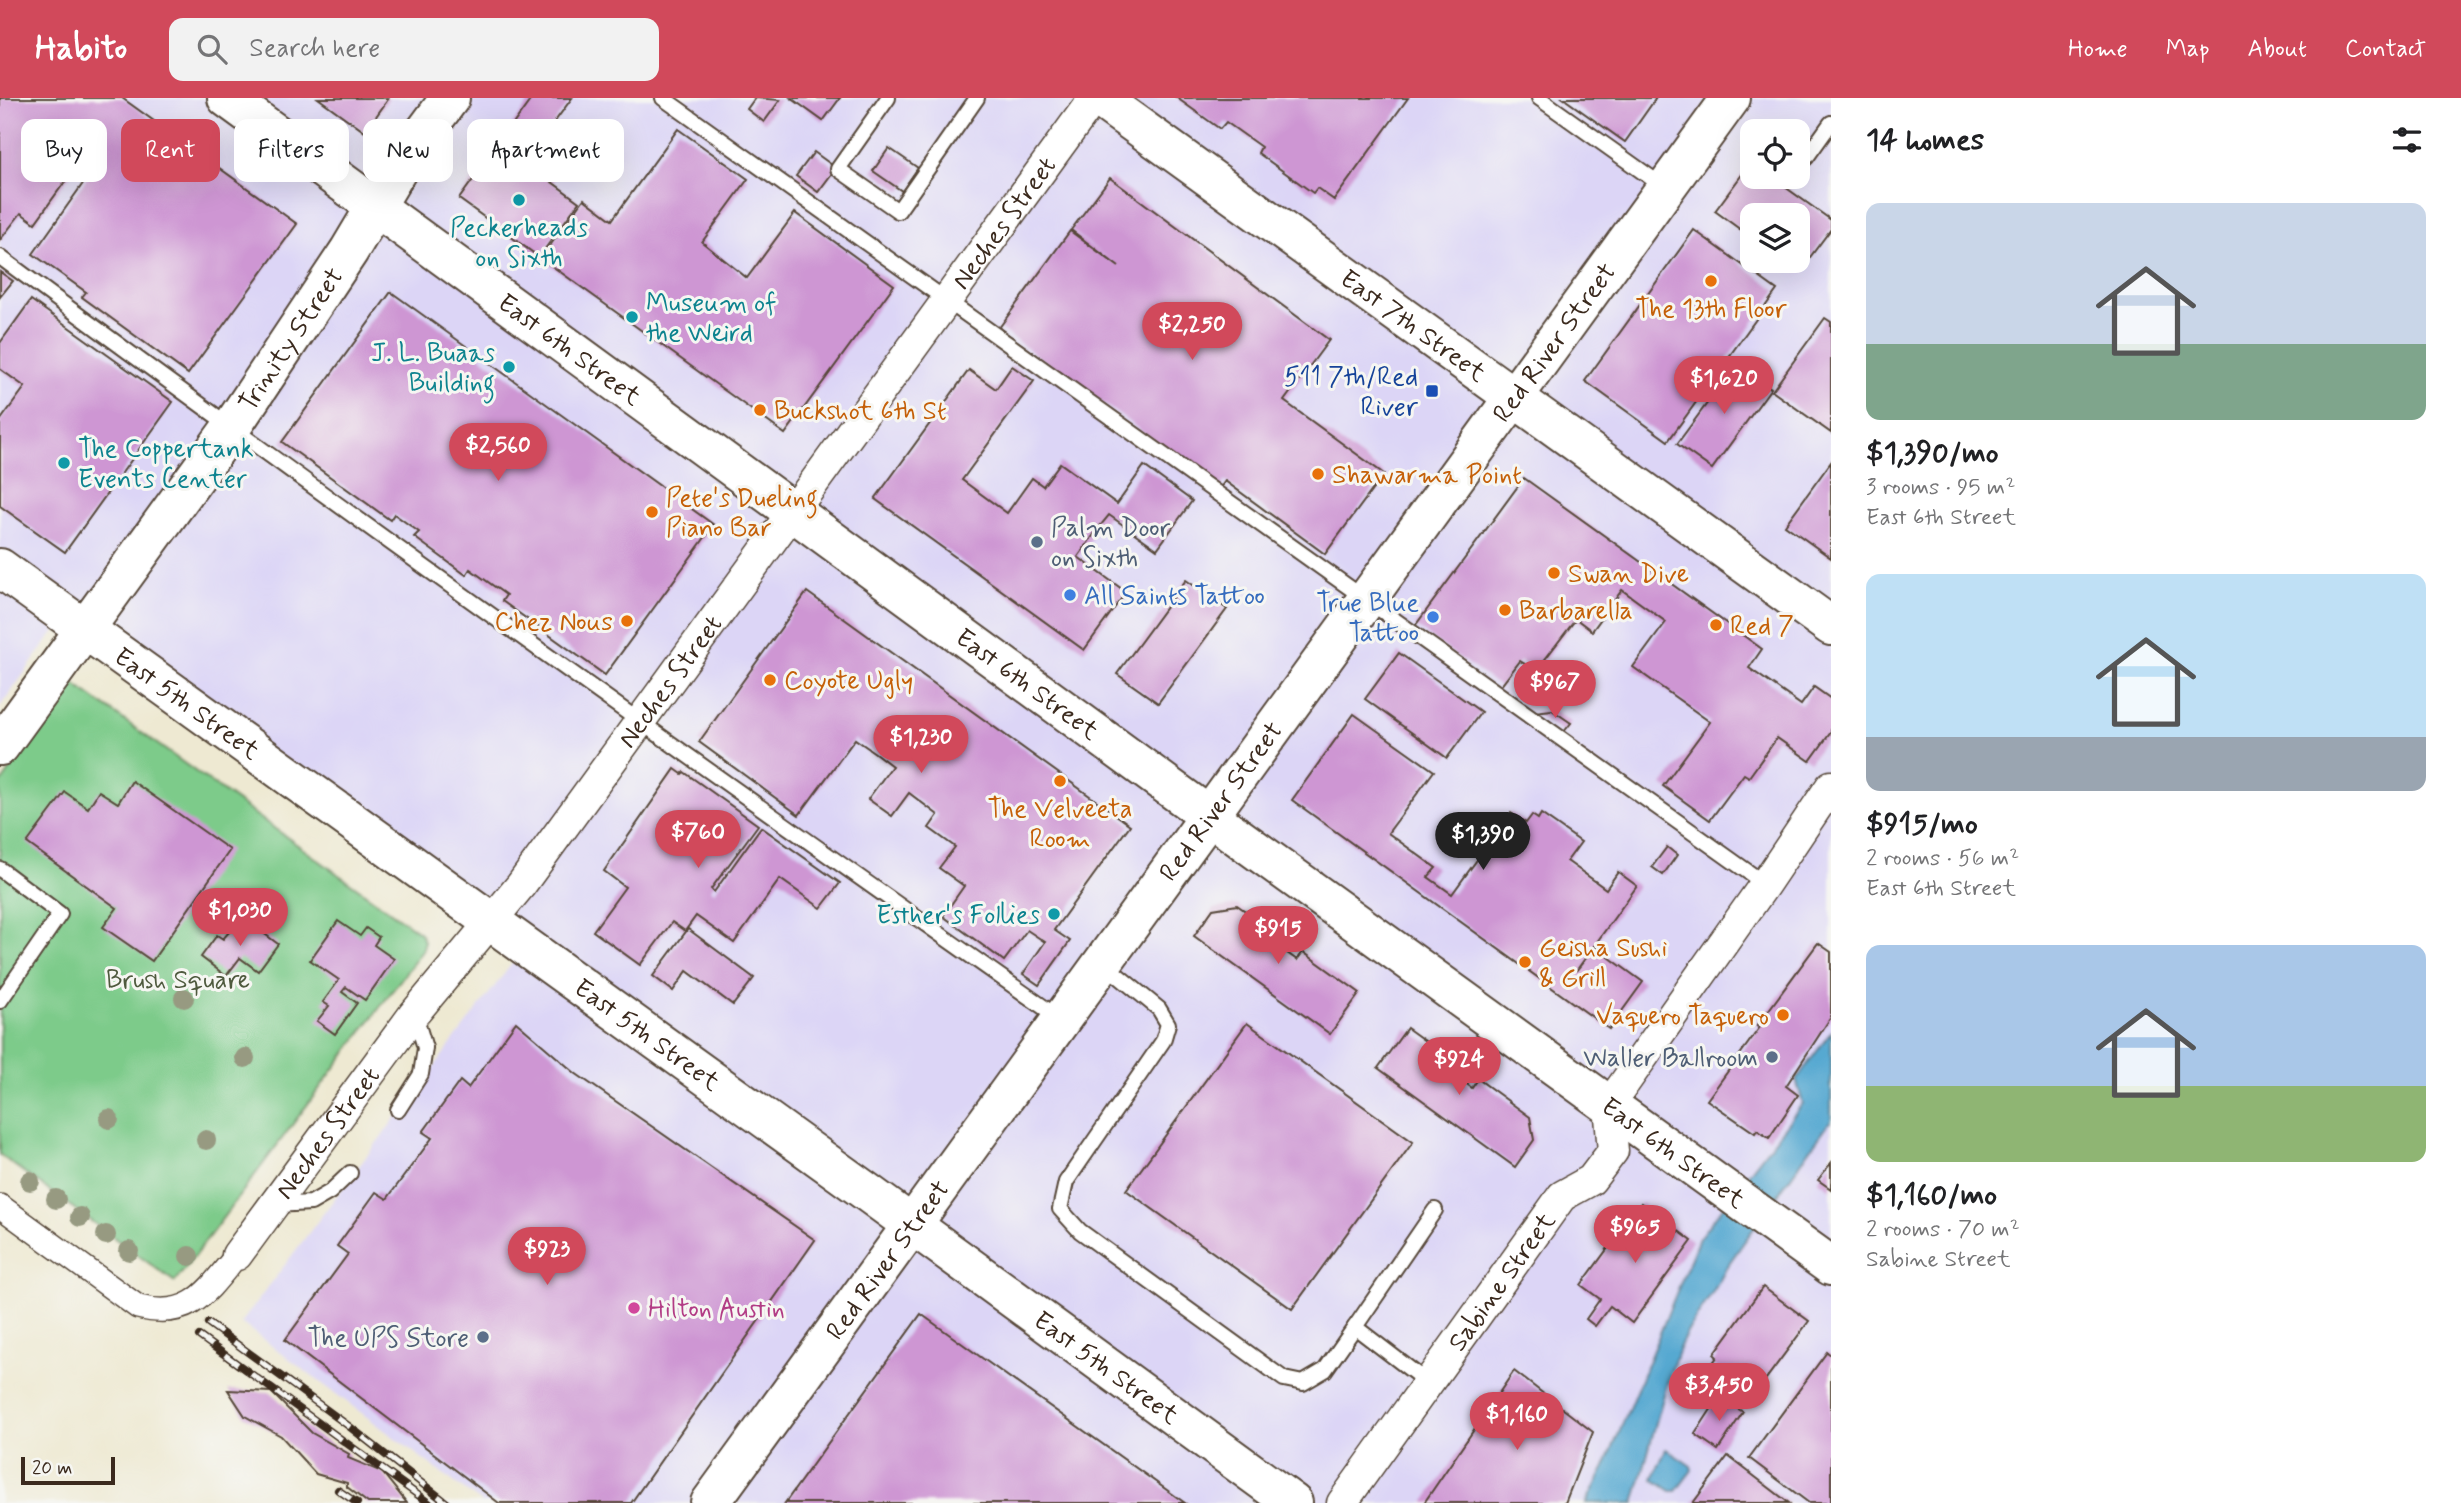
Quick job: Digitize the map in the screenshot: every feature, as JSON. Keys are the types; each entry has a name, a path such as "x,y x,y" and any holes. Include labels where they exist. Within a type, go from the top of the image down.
{"main road":[{"name":"East 6th Street","path":"227,98 1209,816 1820,1258"},
{"name":"Trinity Street","path":"0,746 231,428 349,251 401,164 450,98"},
{"name":"East 7th Street","path":"1096,98 1831,626"},
{"name":"Red River Street","path":"710,1503 1731,98"},
{"name":"East 5th Street","path":"0,568 1293,1503"}],"street":[{"name":"Neches Street","path":"237,1255 414,1014 522,885 1096,98"},
{"path":"1609,1105 1831,786"},
{"name":"Sabine Street","path":"1342,1503 1562,1196 1591,1180 1613,1151 1609,1105"},
{"path":"0,1206 138,1307 157,1312 179,1310 199,1299 237,1255"}],"lane":[{"path":"663,98 1765,884"},
{"path":"888,98 838,169 898,211 977,98"},
{"path":"1539,98 1665,188"},
{"path":"1810,152 1831,122"},
{"path":"0,257 231,428 640,723 1061,1020"},
{"path":"0,869 60,914 0,1002"},
{"path":"1103,963 1159,1009 1168,1024 1163,1041 1066,1182 1060,1209 1080,1231 1284,1379 1303,1383 1325,1370 1435,1210"},
{"path":"398,1110 421,1074 425,1048 414,1014"},
{"path":"276,1205 311,1203 330,1192 350,1173"},
{"path":"1355,1327 1429,1383"}],"shaded area":[{"path":"0,98 1831,98 1831,1503 482,1503 241,1323 534,934 69,611 0,707"}],"green space":[{"name":"Brush Square","path":"71,682 420,933 424,942 419,955 175,1282 0,1155 0,785"}],"water":[{"path":"1831,1032 1831,1120 1727,1266 1683,1340 1666,1388 1634,1503 1586,1503 1605,1467 1699,1238 1803,1103 1796,1080"},
{"path":"1666,1449 1691,1466 1692,1470 1676,1491 1671,1491 1653,1479"}],"building":[{"path":"0,98 122,98 151,119 121,119 121,182 220,182 220,169 234,179 234,182 239,182 297,224 188,374 82,297 86,292 33,254 84,182 107,182 107,119 21,119 21,182 65,182 35,223 21,213 0,240"},
{"path":"318,98 389,98 374,119 363,119 363,131"},
{"path":"532,98 572,98 557,119 517,119"},
{"path":"755,98 780,100 764,122 747,109"},
{"path":"791,98 840,98 823,121"},
{"path":"1177,98 1408,98 1334,200 1317,188 1313,193 1258,153 1261,147 1226,122 1220,129"},
{"path":"1563,98 1656,98 1625,142"},
{"path":"678,129 748,179 702,242 747,278 795,213 894,285 785,434 541,258 584,199 612,220"},
{"path":"889,148 918,168 902,191 873,171"},
{"path":"814,152 836,168 818,192 796,176"},
{"path":"1740,177 1740,189 1788,189 1807,203 1740,203 1740,229 1715,211"},
{"path":"1110,178 1329,340 1284,401 1384,474 1325,554 1225,481 1220,488 999,328 1070,231 1119,267 1071,230"},
{"path":"471,182 552,182 579,202 539,257 459,199"},
{"path":"1810,205 1831,220 1831,229 1810,257"},
{"path":"1694,230 1740,263 1740,273 1753,273 1777,290 1668,441 1585,381"},
{"path":"0,272 13,281 0,297"},
{"path":"391,292 714,525 605,675 502,601 506,595 470,569 466,575 414,537 419,532 394,514 390,520 282,442"},
{"name":"The Coppertank Events Center","path":"31,300 173,402 65,552 0,506 0,421 25,387 0,369 0,343"},
{"path":"1825,318 1831,322 1831,433 1772,391"},
{"path":"1737,363 1771,388 1712,469 1677,444"},
{"path":"1012,366 1034,381 962,480 1007,513 1032,478 1043,486 1060,463 1117,504 1144,466 1192,501 1157,549 1109,515 1100,526 1078,557 1126,592 1084,650 875,499 969,370 996,389"},
{"path":"1831,462 1831,558 1785,525"},
{"path":"1524,478 1762,649 1749,668 1801,705 1814,687 1831,699 1831,732 1810,761 1777,738 1749,777 1744,774 1710,820 1663,786 1710,722 1633,667 1666,622 1622,590 1592,631 1576,619 1536,671 1520,661 1500,687 1415,626"},
{"path":"1186,580 1227,609 1158,703 1117,674"},
{"path":"807,592 1130,825 1054,930 1070,941 1039,985 1023,974 1045,942 1027,930 1004,961 943,916 964,886 939,868 955,847 929,828 938,815 909,793 892,816 868,799 892,766 875,753 855,739 799,815 699,742"},
{"path":"1399,653 1481,712 1447,758 1365,699"},
{"path":"1552,710 1571,723 1563,733 1534,712"},
{"path":"1354,714 1434,771 1388,833 1436,868 1428,877 1452,894 1511,813 1526,823 1532,815 1538,819 1541,814 1581,842 1567,861 1606,889 1618,872 1637,886 1576,971 1595,947 1643,982 1609,1029 1292,800"},
{"path":"675,769 682,774 684,772 758,825 711,889 714,892 761,827 840,883 821,908 780,879 734,943 696,916 685,931 672,922 640,965 593,931 625,887 604,871"},
{"path":"132,781 230,850 152,961 103,927 117,908 27,843 65,792 88,808 99,791 118,803"},
{"path":"1667,847 1677,855 1663,875 1652,867"},
{"path":"1237,905 1289,942 1283,950 1297,960 1303,952 1360,993 1330,1034 1194,936 1213,909"},
{"path":"242,917 278,944 258,971 240,958 226,976 201,957 217,935 223,939"},
{"path":"338,921 360,936 366,928 379,937 374,945 394,959 365,1000 346,987 342,992 357,1003 335,1034 317,1021 329,1006 323,1002 339,980 310,960"},
{"path":"688,929 754,978 733,1005 687,971 673,991 653,976"},
{"name":"Waller Ballroom","path":"1818,943 1831,952 1831,1017 1786,1086 1798,1095 1769,1138 1757,1130 1755,1133 1707,1100"},
{"path":"516,1022 575,1073 815,1240 631,1503 499,1503 285,1340 348,1254 337,1246 376,1192 387,1199 432,1138 423,1132 460,1081 468,1088"},
{"path":"1247,1023 1413,1142 1292,1309 1126,1190"},
{"path":"1407,1028 1464,1069 1458,1077 1472,1088 1478,1079 1530,1117 1534,1140 1515,1167 1378,1068"},
{"path":"1831,1163 1831,1189 1818,1180"},
{"path":"1641,1203 1692,1241 1632,1323 1610,1306 1595,1326 1586,1319 1600,1299 1581,1285"},
{"path":"1763,1287 1809,1321 1754,1395 1712,1364 1717,1357 1714,1354"},
{"path":"921,1314 982,1358 1185,1503 785,1503"},
{"path":"1827,1352 1831,1355 1831,1503 1809,1503 1749,1458"},
{"path":"1514,1371 1593,1432 1565,1503 1424,1503"},
{"path":"228,1390 271,1392 312,1433 349,1454 348,1458 382,1472 407,1503 368,1503 347,1487 347,1483 316,1474 281,1436 245,1416"},
{"path":"1719,1397 1743,1412 1718,1450 1695,1434"},
{"path":"1728,1456 1789,1503 1693,1503"}],"railway":[{"path":"208,1323 350,1427 447,1503"},
{"path":"199,1336 429,1503"},
{"path":"338,1490 357,1503"}],"place":[{"name":"Peckerheads on Sixth","path":"519,200"},
{"name":"The 13th Floor","path":"1711,281"},
{"name":"Museum of the Weird","path":"632,317"},
{"name":"J. L. Buaas Building","path":"509,367"},
{"name":"511 7th/Red River","path":"1432,391"},
{"name":"Buckshot 6th St","path":"760,410"},
{"name":"The Coppertank Events Center","path":"64,463"},
{"name":"Shawarma Point","path":"1318,474"},
{"name":"Pete's Dueling Piano Bar","path":"652,512"},
{"name":"Palm Door on Sixth","path":"1037,542"},
{"name":"Swan Dive","path":"1554,573"},
{"name":"All Saints Tattoo","path":"1070,595"},
{"name":"Barbarella","path":"1505,610"},
{"name":"True Blue Tattoo","path":"1433,617"},
{"name":"Chez Nous","path":"627,621"},
{"name":"Red 7","path":"1716,625"},
{"name":"Coyote Ugly","path":"770,680"},
{"name":"The Velveeta Room","path":"1060,781"},
{"name":"Esther's Follies","path":"1054,914"},
{"name":"Geisha Sushi & Grill","path":"1525,962"},
{"name":"Vaquero Taquero","path":"1783,1015"},
{"name":"Waller Ballroom","path":"1772,1057"},
{"name":"Hilton Austin","path":"634,1308"},
{"name":"The UPS Store","path":"483,1337"}]}
